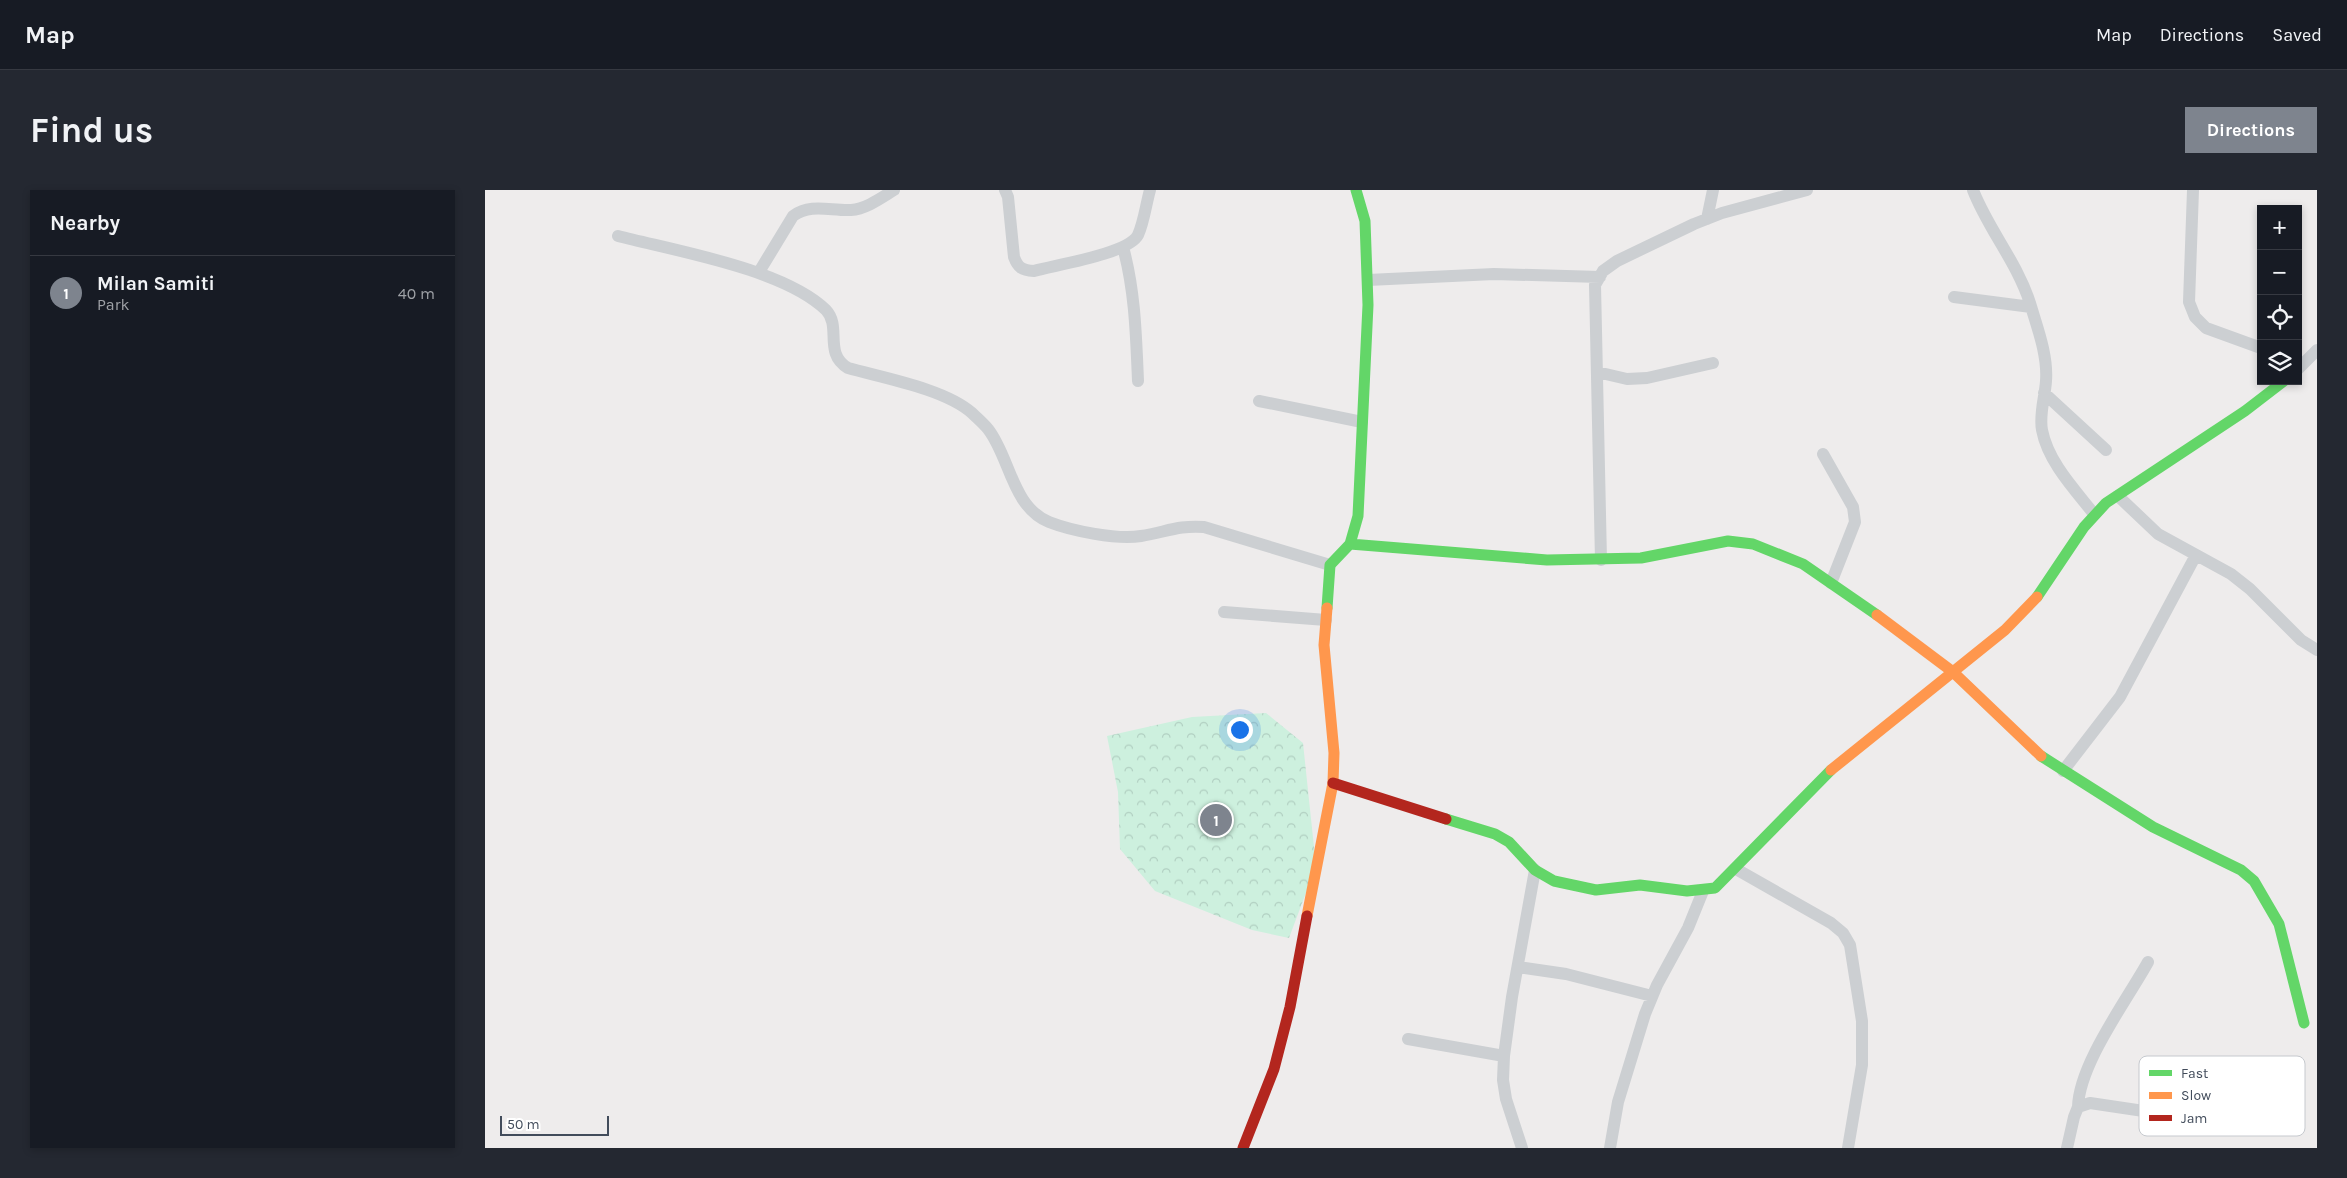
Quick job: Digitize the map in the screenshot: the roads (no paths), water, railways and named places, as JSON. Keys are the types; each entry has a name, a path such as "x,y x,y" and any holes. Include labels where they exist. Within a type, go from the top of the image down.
{"street":[{"path":"759,272 793,216 800,210 810,208 851,210 861,208 894,190"},
{"path":"1005,190 1008,197 1014,257 1017,266 1024,270 1034,271 1123,247 1138,234 1150,190"},
{"path":"1243,1148 1274,1069 1290,1008 1333,783 1334,753 1325,645 1330,565 1350,544 1358,516 1362,422 1367,280 1365,221 1356,190"},
{"path":"1707,219 1713,190"},
{"path":"1601,560 1595,285 1603,272 1617,261 1707,219 1722,213 1807,190"},
{"path":"1973,190 2019,276 2031,307 2043,349 2046,380 2042,430 2049,450 2059,467 2094,514"},
{"path":"2193,190 2189,302 2195,317 2207,328 2257,347"},
{"path":"618,236 759,272 818,303 828,312 832,322 834,352 840,363 848,368 945,396 970,411 989,430 1025,503 1035,515 1049,522 1120,538 1140,536 1185,525 1204,527 1330,565"},
{"path":"1123,247 1131,278 1135,306 1138,380"},
{"path":"1367,280 1494,274 1600,277"},
{"path":"1954,297 2031,307"},
{"path":"2302,363 2316,351"},
{"path":"1597,372 1627,379 1647,378 1713,363"},
{"path":"1333,783 1495,834 1509,842 1535,870 1554,881 1596,890 1640,885 1703,891 1715,888 1736,869 1823,776 2005,630 2037,596 2094,514 2117,496 2245,411 2279,385"},
{"path":"2044,393 2105,450"},
{"path":"1259,401 1362,422"},
{"path":"1823,454 1853,507 1855,522 1831,583"},
{"path":"2117,496 2158,534 2244,584 2301,640 2317,650"},
{"path":"1350,544 1547,560 1601,560 1670,554 1706,544 1728,541 1753,544 1803,564 1901,630 1953,672 2045,760 2153,827 2241,870 2254,881 2273,908 2279,924 2304,1023"},
{"path":"2063,771 2120,697 2195,555"},
{"path":"1224,612 1326,620"},
{"path":"1736,869 1831,923 1843,934 1850,945 1861,1003 1863,1045 1848,1148"},
{"path":"1522,1148 1506,1099 1503,1080 1504,1056 1535,870"},
{"path":"1610,1148 1617,1102 1652,996 1688,928 1703,891"},
{"path":"2067,1148 2084,1076 2148,962"},
{"path":"1518,967 1566,974 1652,996"},
{"path":"1408,1039 1504,1056"},
{"path":"2078,1106 2090,1103 2139,1110"}],"place":[{"name":"Milan Samiti","path":"1216,820"}]}
